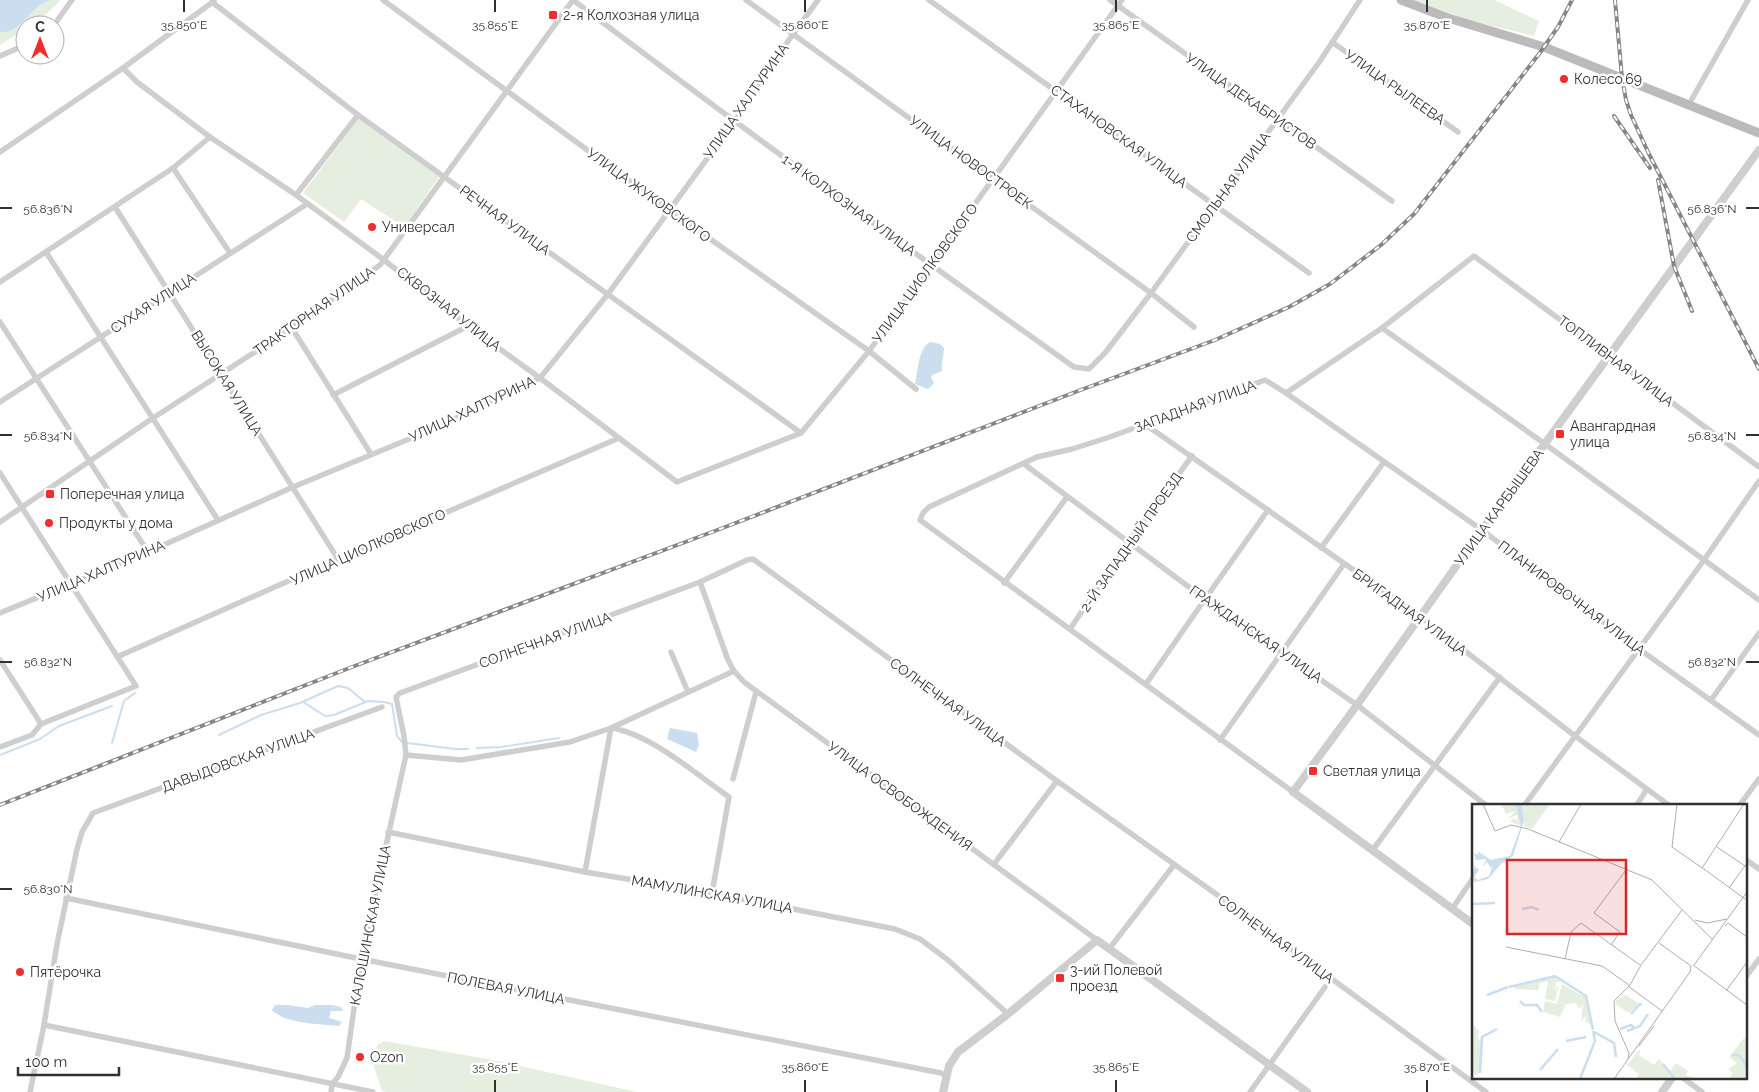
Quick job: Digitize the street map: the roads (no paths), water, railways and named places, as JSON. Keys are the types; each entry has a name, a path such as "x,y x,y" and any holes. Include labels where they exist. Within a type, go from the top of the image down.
{"main road":[{"path":"1401,0 1448,18 1529,42 1759,134"}],"street":[{"path":"61,15 72,0"},
{"name":"УЛИЦА ЖУКОВСКОГО","path":"382,0 669,210 869,351 916,389"},
{"path":"573,0 734,122"},
{"name":"ТРАКТОРНАЯ УЛИЦА","path":"0,522 153,418 292,328 380,265 573,0"},
{"name":"УЛИЦА НОВОСТРОЕК","path":"746,0 1151,292 1194,327"},
{"name":"УЛИЦА ХАЛТУРИНА","path":"0,614 148,552 293,487 431,430 540,378 608,294 734,122 818,0"},
{"name":"СТАХАНОВСКАЯ УЛИЦА","path":"929,0 1309,273"},
{"name":"УЛИЦА ДЕКАБРИСТОВ","path":"1110,0 1120,3 1392,201"},
{"name":"СМОЛЬНАЯ УЛИЦА","path":"1089,369 1105,353 1151,292 1278,119 1360,0"},
{"path":"1688,106 1748,0"},
{"path":"0,152 123,68 214,1"},
{"name":"РЕЧНАЯ УЛИЦА","path":"214,1 358,115 801,433"},
{"name":"УЛИЦА ЦИОЛКОВСКОГО","path":"676,482 801,433 869,351 1120,3"},
{"name":"УЛИЦА РЫЛЕЕВА","path":"1332,42 1458,132"},
{"path":"0,56 15,49"},
{"name":"СКВОЗНАЯ УЛИЦА","path":"123,68 137,82 210,138 296,195 676,482"},
{"path":"296,195 358,115"},
{"name":"1-Я КОЛХОЗНАЯ УЛИЦА","path":"734,122 1074,367 1089,369"},
{"path":"0,282 172,168 210,138"},
{"name":"УЛИЦА КАРБЫШЕВА","path":"1293,792 1759,150"},
{"path":"172,168 230,253"},
{"name":"СУХАЯ УЛИЦА","path":"0,402 307,204"},
{"name":"ВЫСОКАЯ УЛИЦА","path":"115,207 338,559"},
{"path":"46,252 218,520"},
{"name":"ТОПЛИВНАЯ УЛИЦА","path":"1382,328 1474,256 1759,467"},
{"path":"0,322 148,552"},
{"path":"334,395 468,326"},
{"path":"292,328 371,454"},
{"path":"1286,393 1382,328 1759,600"},
{"name":"ЗАПАДНАЯ УЛИЦА","path":"1004,582 920,520 923,513 929,507 1037,457 1072,449 1265,380 1286,393"},
{"name":"ПЛАНИРОВОЧНАЯ УЛИЦА","path":"1286,393 1482,530 1639,650 1759,735"},
{"name":"БРИГАДНАЯ УЛИЦА","path":"1146,424 1421,617 1575,736 1667,804"},
{"name":"УЛИЦА ЦИОЛКОВСКОГО","path":"117,657 619,438"},
{"name":"2-Й ЗАПАДНЫЙ ПРОЕЗД","path":"1070,629 1129,542 1192,456"},
{"path":"1321,548 1384,462"},
{"name":"ГРАЖДАНСКАЯ УЛИЦА","path":"1024,464 1205,599 1358,705 1483,804"},
{"path":"0,473 136,686 41,724 32,735 0,747"},
{"path":"1525,804 1639,650 1759,481"},
{"path":"1067,497 1004,582 1472,923"},
{"path":"1146,684 1268,510"},
{"name":"СОЛНЕЧНАЯ УЛИЦА","path":"406,755 396,697 400,693 700,582 753,559 1486,1092"},
{"path":"1220,740 1344,564"},
{"path":"406,755 462,760 570,742 610,728 734,671 728,660 700,582"},
{"path":"1711,700 1759,634"},
{"path":"671,652 688,692"},
{"path":"0,660 41,724"},
{"name":"УЛИЦА ОСВОБОЖДЕНИЯ","path":"734,671 756,692 1307,1092"},
{"path":"1372,851 1500,678"},
{"path":"734,779 756,692"},
{"name":"ДАВЫДОВСКАЯ УЛИЦА","path":"66,898 82,832 93,813 382,707"},
{"path":"585,872 610,728"},
{"path":"610,728 625,730 650,742 729,797 712,893"},
{"name":"КАЛОШИНСКАЯ УЛИЦА","path":"331,1092 332,1084 338,1077 347,1058 361,959 406,755"},
{"path":"1740,804 1759,779"},
{"path":"994,864 1057,781"},
{"path":"1637,804 1647,790"},
{"name":"МАМУЛИНСКАЯ УЛИЦА","path":"388,832 585,872 712,893 895,929 920,939 948,960 1008,1014"},
{"path":"1746,860 1759,869"},
{"path":"1109,949 1174,865"},
{"path":"1452,908 1472,879"},
{"path":"30,1092 44,1025 66,898"},
{"name":"ПОЛЕВАЯ УЛИЦА","path":"66,898 361,959 940,1073 946,1076"},
{"path":"942,1092 950,1064 958,1052 1008,1014 1097,940"},
{"path":"1746,977 1759,959"},
{"path":"1250,1092 1325,987"},
{"path":"44,1025 373,1092"},
{"path":"1662,1092 1671,1080"},
{"path":"1686,1080 1702,1092"}],"water":[{"path":"0,0 50,0 43,3 30,15 15,15 15,28 7,32 0,32"},
{"path":"930,342 940,344 944,348 942,371 932,375 931,378 934,383 928,389 915,384 921,355 926,345"},
{"path":"670,728 697,733 699,745 696,752 667,739"},
{"path":"275,1005 308,1008 315,1005 341,1007 343,1011 331,1011 329,1018 342,1022 339,1026 294,1021 278,1015 272,1010"}],"waterway":[{"path":"302,702 338,686 348,688 365,702"},
{"path":"112,743 124,701 135,693"},
{"path":"219,735 261,715 303,702 325,716 334,715 368,701 392,704 397,736 402,742"},
{"path":"0,755 40,739 59,726 112,706"},
{"path":"477,748 501,747 559,738"},
{"path":"407,743 468,749"}],"railway":[{"path":"0,805 352,667 1215,340 1289,307 1330,284 1381,245 1414,214 1539,54 1558,27 1572,0"},
{"path":"1615,0 1622,78 1631,115 1759,369"},
{"path":"1614,116 1650,168"},
{"path":"1658,180 1674,266 1692,311"}],"place":[{"name":"2-я Колхозная улица","path":"553,15"},
{"name":"Колесо.69","path":"1564,79"},
{"name":"Универсал","path":"372,227"},
{"name":"Авангардная улица","path":"1560,434"},
{"name":"Поперечная улица","path":"50,494"},
{"name":"Продукты у дома","path":"49,523"},
{"name":"Светлая улица","path":"1313,771"},
{"name":"Пятёрочка","path":"20,972"},
{"name":"3-ий Полевой проезд","path":"1060,978"},
{"name":"Ozon","path":"360,1057"}]}
